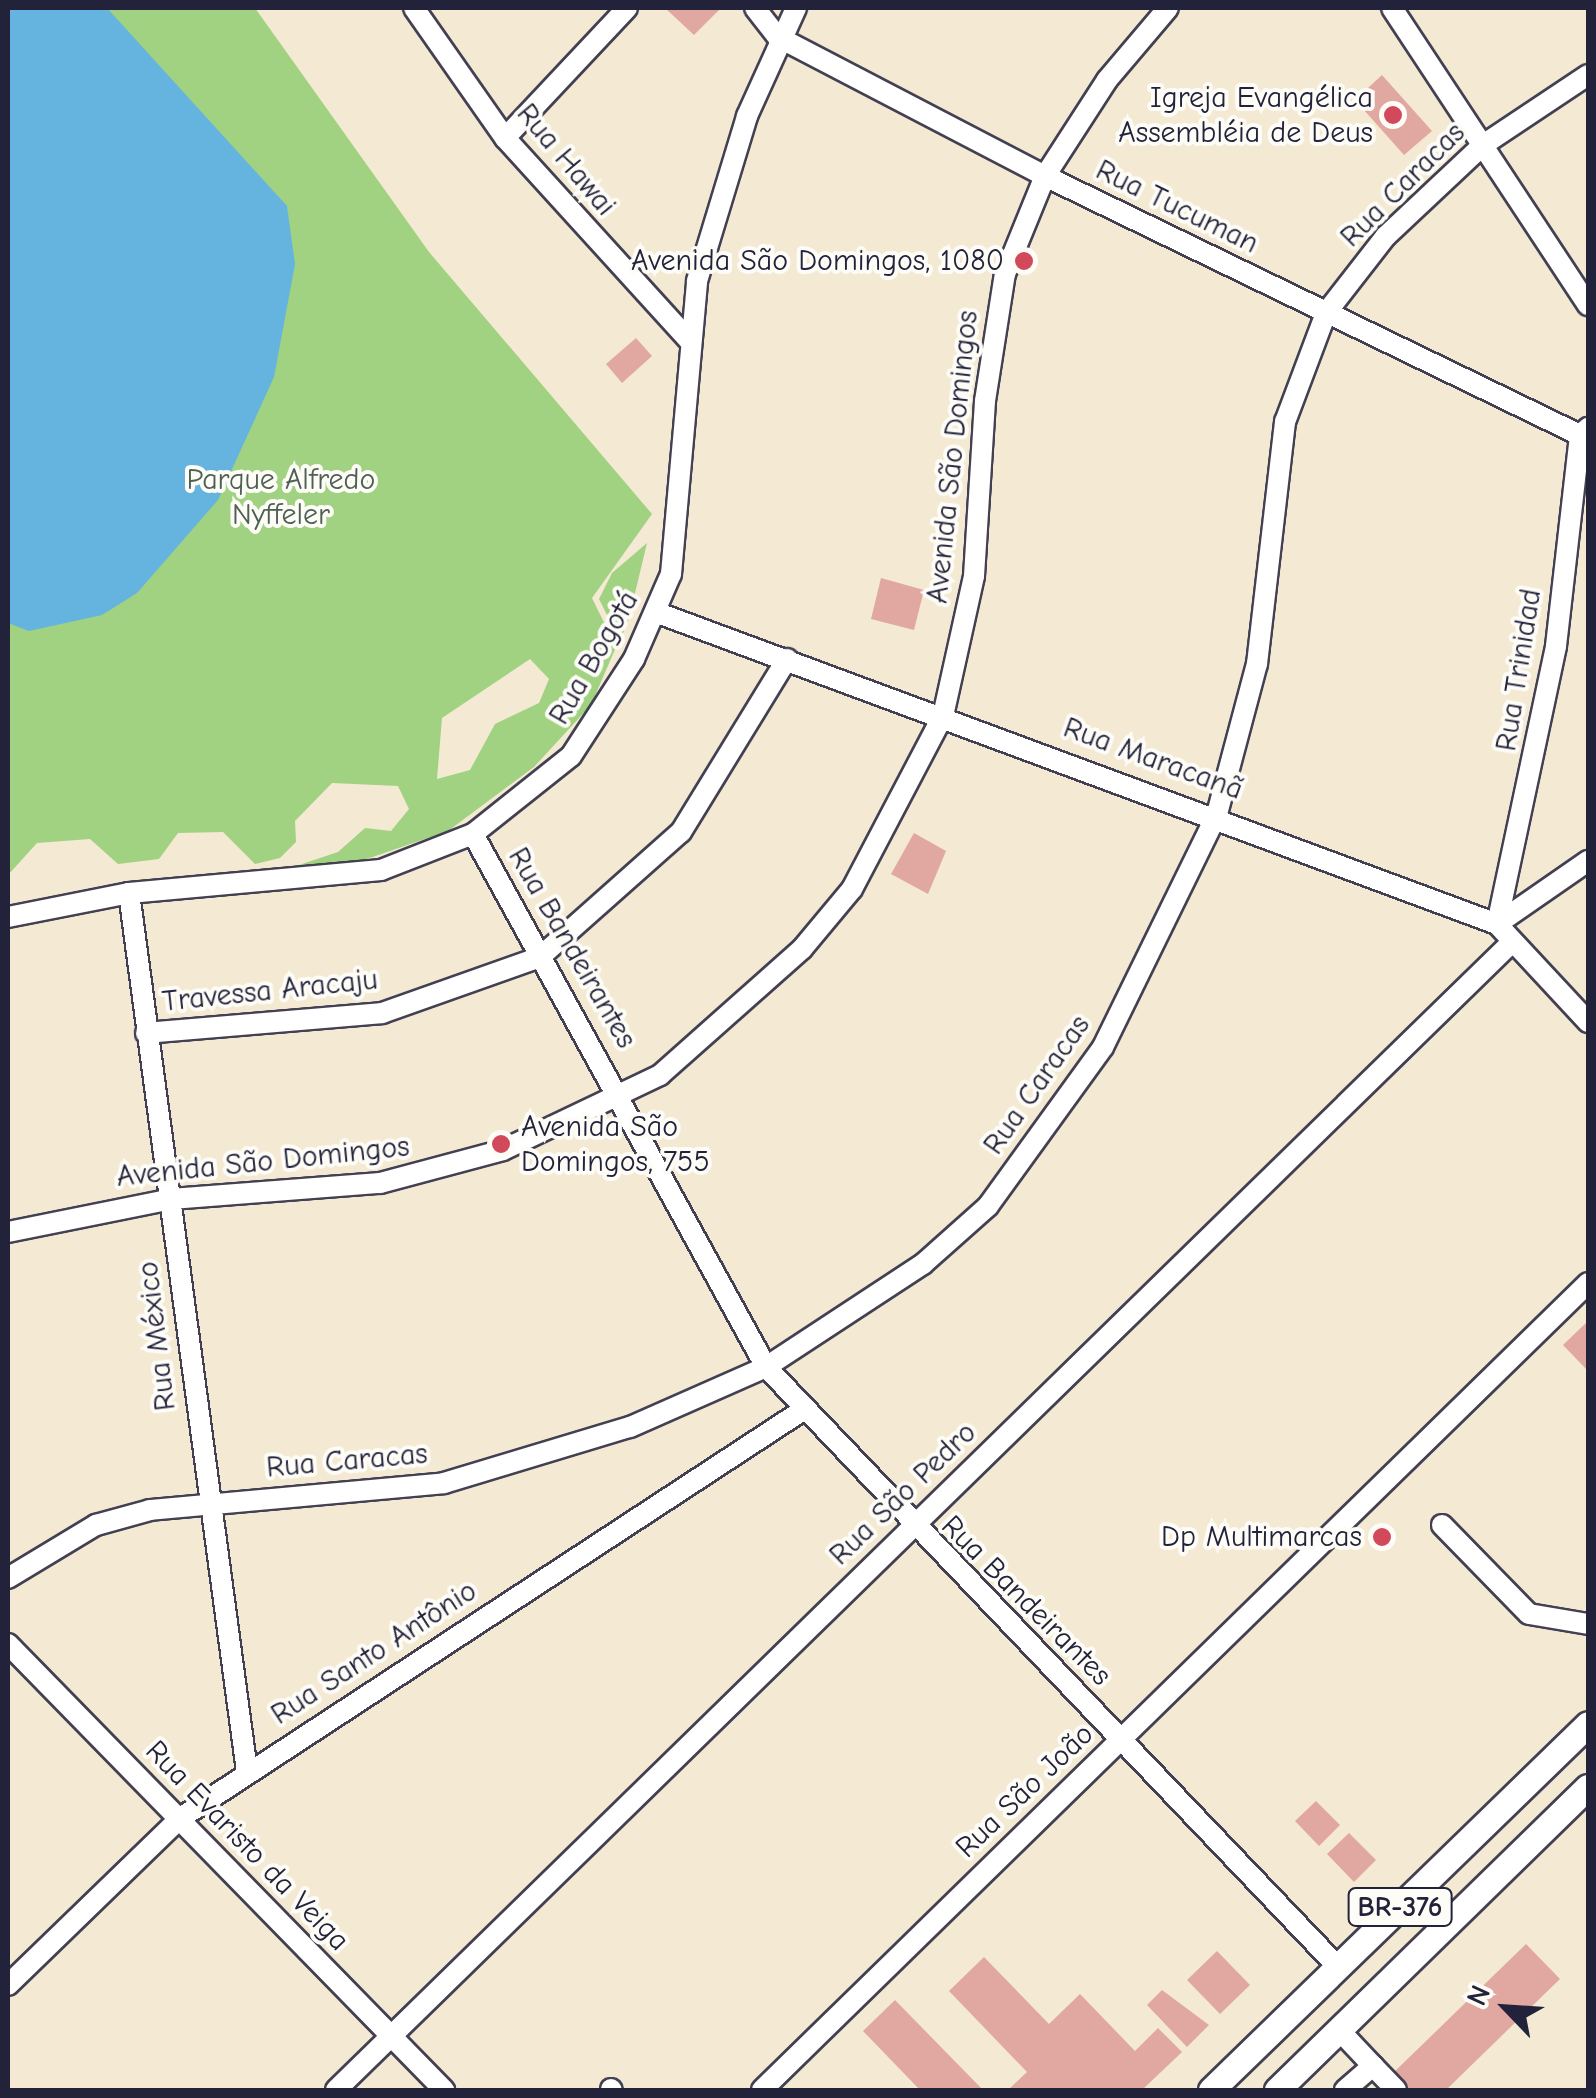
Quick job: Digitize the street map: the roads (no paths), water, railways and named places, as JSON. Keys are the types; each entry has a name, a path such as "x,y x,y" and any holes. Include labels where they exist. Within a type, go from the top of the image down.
{"main road":[{"name":"BR-376","path":"1211,2090 1588,1724"},
{"name":"BR-376","path":"1277,2090 1588,1787"}],"street":[{"name":"Rua Hawai","path":"414,8 505,138 688,338"},
{"path":"505,138 627,8"},
{"name":"Rua Tucuman","path":"755,8 778,36 1044,176 1586,434"},
{"name":"Rua Bogotá","path":"8,916 128,894 381,870 473,834 571,756 658,613 678,535 688,338 716,203 778,36 796,8"},
{"name":"Avenida São Domingos","path":"8,1232 171,1199 443,1171 623,1096 734,1018 802,949 852,889 942,716 974,576 995,315 1044,176 1106,80 1168,8"},
{"path":"1392,8 1588,305"},
{"name":"Rua Caracas","path":"8,1578 96,1525 206,1502 444,1482 630,1427 766,1367 922,1264 988,1206 1103,1048 1217,814 1257,664 1285,422 1326,313 1386,236 1482,145 1588,75"},
{"name":"Rua Trinidad","path":"1496,924 1517,855 1556,646 1586,434"},
{"name":"Rua Maracanã","path":"658,613 1217,814 1496,924 1588,1022"},
{"name":"Travessa Aracaju","path":"146,1033 382,1013 540,957 680,832 787,659"},
{"name":"Rua Bandeirantes","path":"473,834 623,1096 766,1367 911,1528 1122,1739 1338,1967"},
{"path":"1517,855 1549,888"},
{"path":"1496,924 1588,861"},
{"name":"Rua México","path":"128,894 171,1199 206,1502 247,1772"},
{"name":"Rua São Pedro","path":"336,2090 1512,942"},
{"name":"Rua São João","path":"762,2090 1588,1283"},
{"name":"Rua Santo Antônio","path":"8,1985 179,1819 803,1410"},
{"path":"1442,1525 1529,1614 1588,1624"},
{"name":"Rua Evaristo da Veiga","path":"8,1644 444,2090"},
{"path":"1339,2030 1396,2090"},
{"path":"1346,2090 1373,2066"}],"water":[{"path":"8,8 107,8 287,206 295,264 274,377 218,500 137,593 102,615 29,631 8,623"}],"place":[{"name":"Igreja Evangélica Assembléia de Deus","path":"1393,115"},
{"name":"Avenida São Domingos, 1080","path":"1024,261"},
{"name":"Avenida São Domingos, 755","path":"501,1144"},
{"name":"Dp Multimarcas","path":"1382,1537"}],"park label":[{"name":"Parque Alfredo Nyffeler","path":"281,497"}]}
